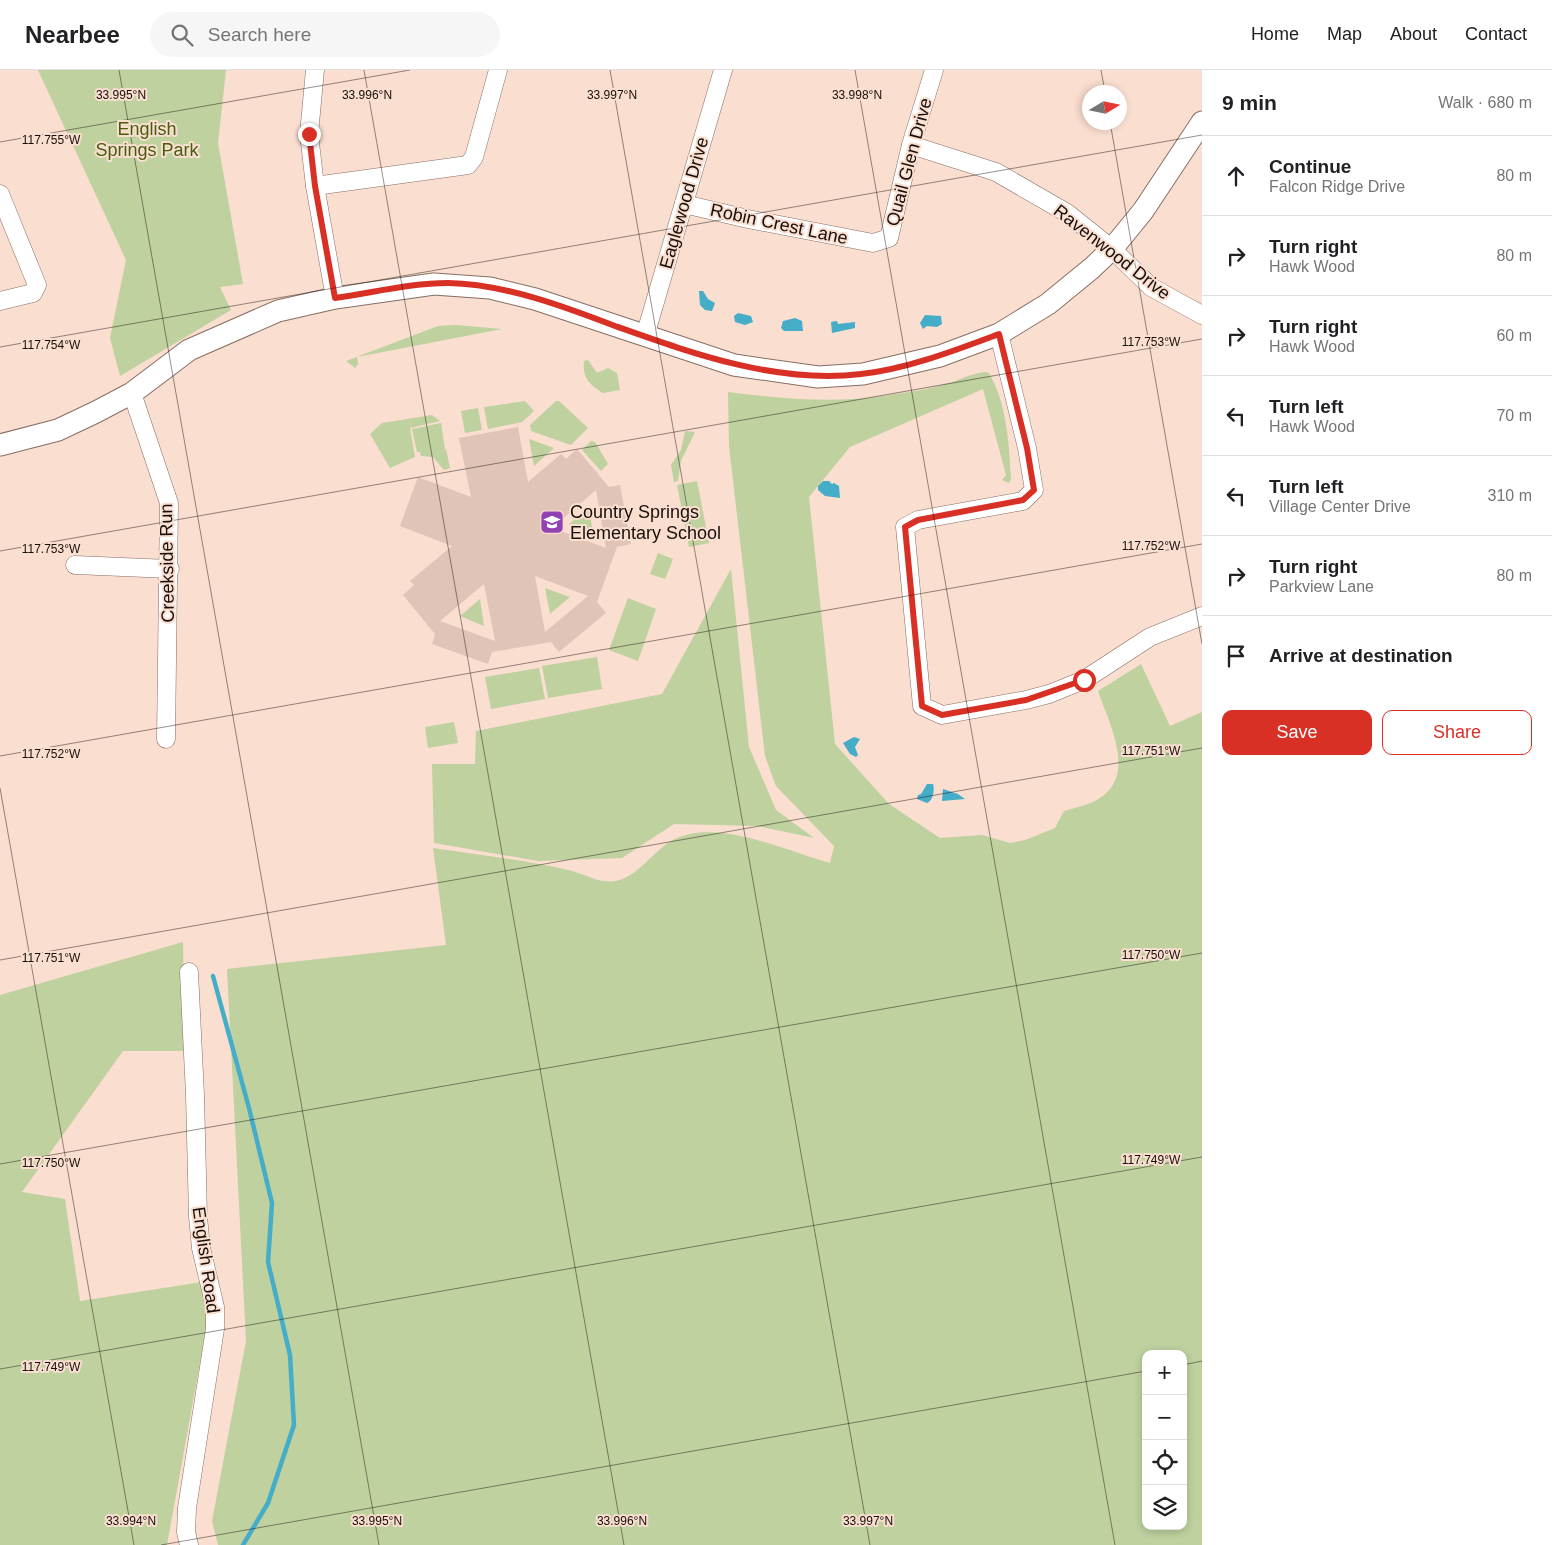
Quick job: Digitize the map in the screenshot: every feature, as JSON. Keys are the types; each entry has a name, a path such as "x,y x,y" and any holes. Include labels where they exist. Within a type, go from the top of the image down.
{"street":[{"path":"315,70 309,134 315,186 335,298"},
{"path":"315,186 468,165 474,157 498,70"},
{"name":"Eaglewood Drive","path":"645,336 722,70"},
{"name":"Quail Glen Drive","path":"873,243 889,238 911,145 934,70"},
{"path":"0,445 58,430 132,393 189,350 278,311 335,298 434,284 490,288 535,298 734,365 818,377 872,372 940,356 999,334 1048,304 1112,249 1163,183 1202,122"},
{"name":"Ravenwood Drive","path":"911,145 996,172 1067,213 1112,249 1152,287 1202,315"},
{"path":"0,194 37,285 33,293 24,297 0,301"},
{"name":"Robin Crest Lane","path":"684,204 748,219 873,243"},
{"path":"999,334 1027,448 1034,490 1023,500 918,520 905,527 922,706 942,715 1026,700 1057,691 1084,680 1150,637 1202,616"},
{"name":"Creekside Run","path":"132,393 169,502 170,569 166,739"},
{"path":"75,565 170,569"},
{"name":"English Road","path":"189,972 195,1094 198,1217 201,1248 215,1307 215,1322 187,1508 186,1532 189,1545"}],"green space":[{"name":"English Springs Park","path":"38,70 226,70 218,143 243,284 220,287 231,310 120,376 110,338 126,260"},
{"path":"456,325 502,329 357,357 358,364 355,368 346,361 438,326"},
{"path":"588,360 597,373 608,368 617,373 620,390 603,393 594,387 584,372 584,361"},
{"path":"989,373 1000,398 1006,424 1009,452 1011,479 1009,483 1002,480 1006,475 983,389 850,447 809,497 835,744 889,804 940,838 982,835 1010,843 1025,840 1055,828 1064,811 1093,802 1107,792 1115,780 1118,766 1118,751 1098,691 1141,664 1170,726 1202,712 1202,1545 218,1545 212,1521 246,1341 227,969 446,945 433,848 537,864 572,871 610,882 624,879 631,875 671,841 689,834 708,832 750,838 830,863 834,846 776,786 765,756 729,446 728,392 768,397 828,400 869,398 927,389 972,375"},
{"path":"525,401 534,411 522,422 488,429 484,407"},
{"path":"556,401 559,401 588,428 571,445 531,431 530,425"},
{"path":"478,408 482,430 465,433 461,411"},
{"path":"432,415 440,421 410,428 415,457 390,468 370,434 382,423"},
{"path":"441,423 445,449 439,453 446,449 450,468 444,470 433,457 421,456 420,452 417,452 412,429"},
{"path":"685,431 695,432 681,461 678,481 674,482 671,465 681,450"},
{"path":"529,439 554,448 534,466"},
{"path":"591,441 595,442 608,464 601,471 582,450"},
{"path":"697,481 709,543 689,547 677,485"},
{"path":"589,508 593,533 569,524"},
{"path":"658,553 673,559 665,579 650,574"},
{"path":"731,569 749,747 776,810 814,838 757,826 674,824 622,858 538,861 434,843 432,764 475,764 476,731 662,694"},
{"path":"545,588 570,597 550,614"},
{"path":"628,598 656,609 638,661 609,650"},
{"path":"480,599 484,626 460,616"},
{"path":"597,657 602,689 548,698 542,666"},
{"path":"539,668 545,699 491,709 485,677"},
{"path":"454,722 458,743 428,748 425,727"},
{"path":"183,942 185,1051 123,1051 22,1192 65,1199 80,1301 202,1282 207,1310 206,1329 167,1545 0,1545 0,995"}],"water":[{"path":"699,291 703,291 708,299 715,303 712,311 705,310 700,305"},
{"path":"738,313 751,316 753,322 745,325 735,322 734,316"},
{"path":"925,315 941,316 942,324 937,327 927,326 923,329 920,323"},
{"path":"795,318 802,321 803,331 784,331 781,328 783,321"},
{"path":"837,321 838,324 855,322 855,328 832,333 831,322"},
{"path":"823,481 829,481 839,486 840,498 825,496 818,490 818,486"},
{"path":"854,737 860,739 855,747 858,755 856,757 850,754 843,743"},
{"path":"927,784 933,784 934,789 932,797 927,803 917,799"},
{"path":"943,789 958,794 965,799 942,801"}],"building":[{"path":"518,427 528,482 561,454 566,459 577,449 609,487 620,485 631,544 617,547 597,602 606,613 559,652 551,642 492,652 488,664 432,644 435,634 403,595 414,585 410,581 452,546 400,526 418,477 471,497 459,438","holes":["596,490 606,548 552,528","535,576 588,596 545,632","484,584 495,641 440,621"]}],"waterway":[{"path":"213,976 249,1108 272,1203 268,1262 290,1355 294,1425 268,1503 243,1545"}],"place":[{"name":"Country Springs Elementary School","path":"552,522"}],"route":[{"path":"309,134 315,186 335,298 449,283 490,288 535,298 734,365 818,377 863,374 940,356 999,334 1027,448 1034,490 1023,500 918,520 905,527 922,706 942,715 1026,700 1072,686 1084,680"}]}
